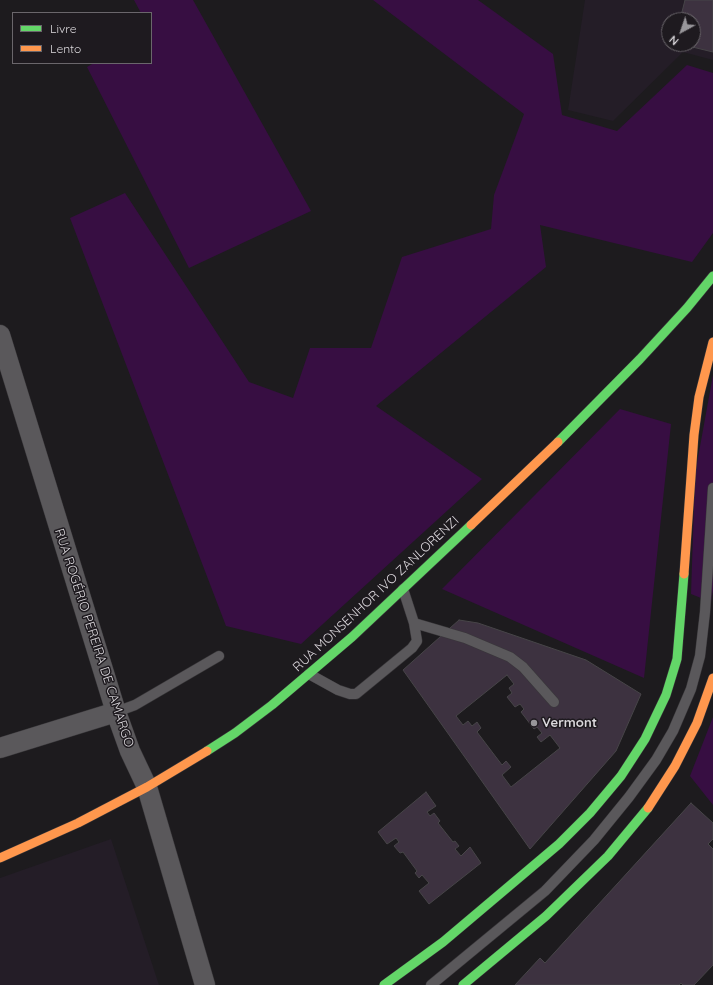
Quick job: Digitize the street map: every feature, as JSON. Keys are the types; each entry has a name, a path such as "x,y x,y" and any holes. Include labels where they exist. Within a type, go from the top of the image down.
{"street":[{"name":"RUA MONSENHOR IVO ZANLORENZI","path":"0,858 78,823 192,761 235,733 272,705 352,637 603,398 677,319 713,276"},
{"name":"RUA ROGÉRIO PEREIRA DE CAMARGO","path":"0,335 116,712 130,751 147,786 205,985"},
{"path":"384,985 443,942 559,844 590,813 621,776 646,738 666,695 677,659 681,623 694,435 699,397 713,342"},
{"path":"463,985 546,916 608,856 648,809 685,748 697,723 713,678"},
{"path":"0,748 116,712"}],"lane":[{"path":"431,985 545,891 594,840 630,797 656,760 673,731 690,689 700,656 705,612 713,488"},
{"path":"309,674 338,690 350,694 356,694 412,648 417,641 414,623 403,589"},
{"path":"414,623 465,638 510,657 523,667 554,702"},
{"path":"116,712 135,705 219,656"}],"shaded area":[{"path":"134,0 193,0 311,211 189,268 87,67 92,64 152,64 152,12 140,12"},
{"path":"373,0 478,0 553,54 562,115 617,131 687,65 713,73 713,233 692,262 540,225 546,267 376,406 482,479 301,644 226,626 70,218 125,193 249,382 293,398 310,348 371,348 402,257 491,229 494,195 524,114"},
{"path":"585,0 713,0 713,60 683,52 613,121 568,110"},
{"path":"713,375 713,590 711,602 691,594 695,474"},
{"path":"620,409 671,424 644,678 442,589"},
{"path":"713,717 713,805 690,776"},
{"path":"111,839 159,985 0,985 0,878"}],"building":[{"path":"685,0 713,0 713,52 701,49 701,12 682,12"},
{"name":"Vermont","path":"459,620 478,623 586,660 641,694 616,751 530,849 403,670"},
{"path":"507,675 514,684 509,688 512,693 507,697 515,707 520,704 524,709 521,712 534,729 537,727 542,733 537,737 541,742 550,735 560,748 511,787 502,775 511,767 506,761 502,765 477,732 481,728 477,722 472,726 468,721 463,725 456,716"},
{"path":"426,792 436,806 427,812 430,816 434,813 440,821 438,823 453,842 455,841 459,846 455,849 461,856 470,847 481,863 429,904 419,891 429,883 422,875 419,878 415,873 417,871 403,852 400,853 394,846 399,842 396,838 387,844 378,832"},
{"path":"691,803 713,823 713,839 708,844 713,849 713,965 694,985 683,985 681,983 679,985 515,985 540,958 545,963"}],"traffic: fast":[{"path":"558,442 640,359 687,308 713,276"},
{"path":"207,751 235,733 272,705 352,637 471,525"},
{"path":"384,985 443,942 559,844 590,813 621,776 645,739 666,695 677,659 684,574"},
{"path":"463,985 546,916 608,856 648,808"}],"traffic: slow":[{"path":"684,574 694,435 699,397 713,342"},
{"path":"471,525 558,442"},
{"path":"648,808 675,766 697,723 713,678"},
{"path":"0,858 78,823 147,787 207,751"}],"place":[{"name":"Vermont","path":"534,723"}]}
